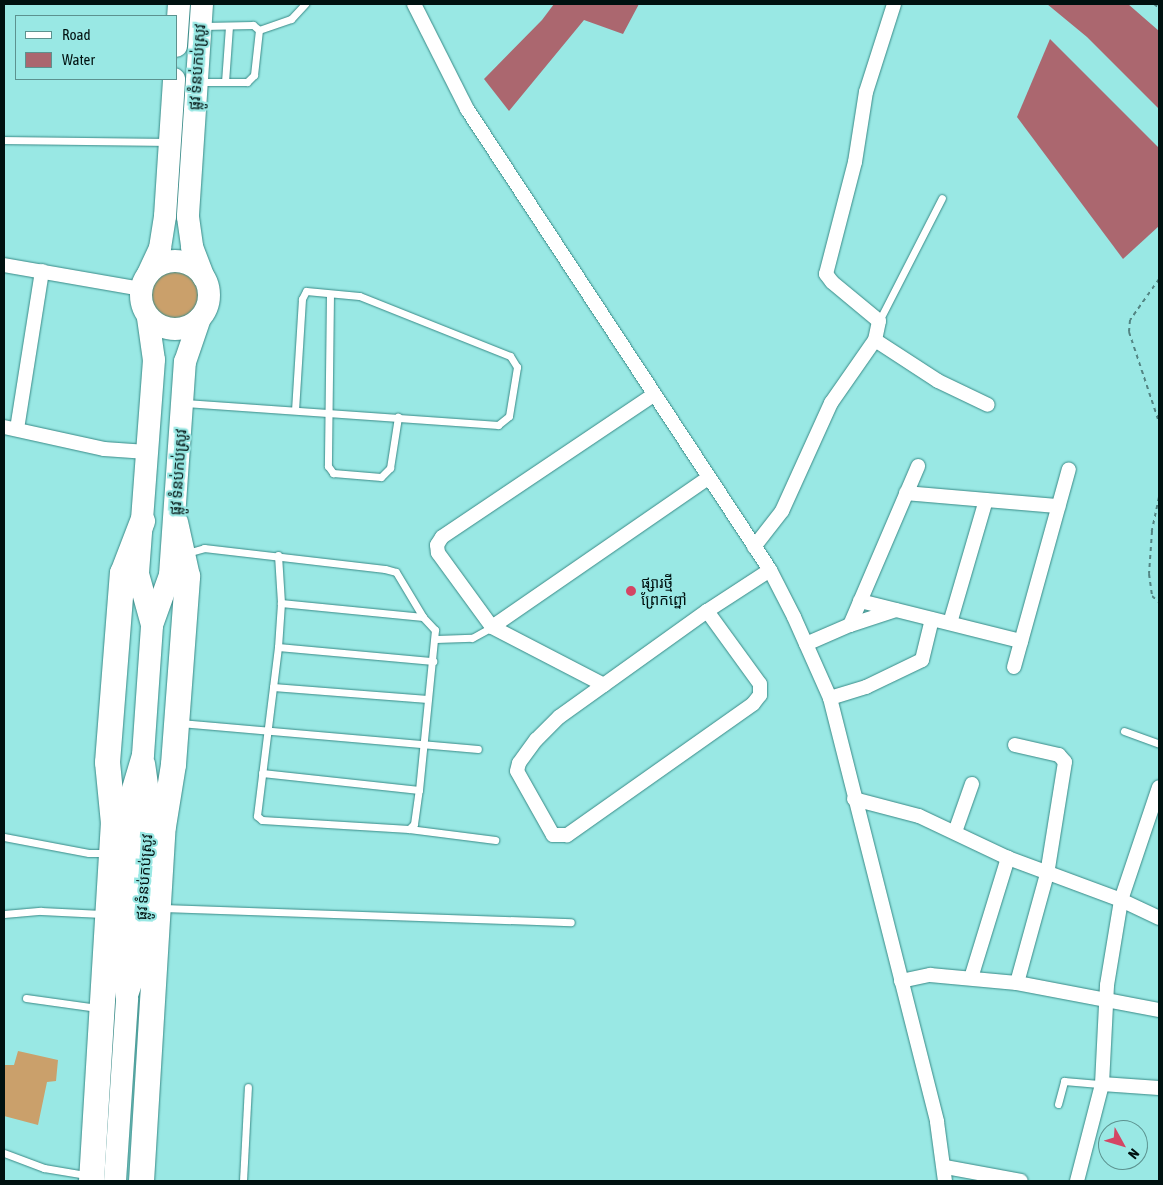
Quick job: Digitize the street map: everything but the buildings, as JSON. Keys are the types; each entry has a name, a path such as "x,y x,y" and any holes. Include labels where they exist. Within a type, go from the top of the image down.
{"highway":[{"path":"103,1176 102,1009 113,823 108,762 122,573 142,521"},
{"path":"141,1181 163,826 177,722 187,576 175,522"}],"main road":[{"name":"ផ្លូវ ទំនប់កប់ស្រូវ","path":"178,18 179,4"},
{"name":"ផ្លូវ ទំនប់កប់ស្រូវ","path":"145,281 160,248 181,143 196,82 202,4"},
{"name":"ផ្លូវ ទំនប់កប់ស្រូវ","path":"174,80 192,247 204,278"},
{"path":"176,261 190,264 204,278 208,303 200,318 187,328 170,330 148,318 140,301 145,281 160,264 176,261"},
{"name":"ផ្លូវ ទំនប់កប់ស្រូវ","path":"148,318 154,360 138,574 152,625"},
{"name":"ផ្លូវ ទំនប់កប់ស្រូវ","path":"103,1176 126,998 139,958 149,799 143,755 152,625 170,575 185,362 200,318"}],"street":[{"path":"414,4 467,108 653,395 770,570 806,644 830,698 854,799 902,981 945,1167 944,1181"},
{"path":"754,548 782,511 831,403 875,340 879,321 832,282 826,274 855,162 866,92 894,4"},
{"path":"4,265 42,271 145,281"},
{"path":"42,271 11,428 104,450 147,452"},
{"path":"875,340 938,381 988,405"},
{"path":"604,685 492,627 438,553 437,544 442,537 653,395"},
{"path":"850,625 918,466"},
{"path":"1014,667 1069,469"},
{"path":"492,627 708,478"},
{"path":"906,493 1058,506"},
{"path":"950,623 986,500"},
{"path":"707,611 760,684 760,695 745,710 567,835 558,837 553,835 521,782 517,771 519,763 559,717 707,611 770,570"},
{"path":"860,601 1021,641"},
{"path":"806,644 850,625 897,610"},
{"path":"830,698 866,687 922,660 932,619"},
{"path":"1015,746 1059,755 1065,762 1046,874 1017,983"},
{"path":"956,832 972,784"},
{"path":"1077,1181 1102,1084 1108,1000 1107,985 1121,900 1159,787"},
{"path":"854,799 887,806 956,832 1008,858 1046,874 1121,900 1159,918"},
{"path":"971,978 1008,858"},
{"path":"902,981 930,976 1017,983 1159,1010"},
{"path":"1102,1084 1159,1088"},
{"path":"945,1167 1020,1181"}],"lane":[{"path":"258,30 291,19 305,4"},
{"path":"200,26 253,26 258,30"},
{"path":"225,82 229,26"},
{"path":"196,82 247,82 254,75 258,30"},
{"path":"4,140 181,143"},
{"path":"879,321 942,198"},
{"path":"182,402 327,411 498,425 509,416 518,367 510,356 359,296 306,291 303,294 295,409"},
{"path":"330,294 327,411 328,466 333,473 381,478 390,468 398,417"},
{"path":"182,554 204,548 278,555 396,572 423,617 435,630 436,639 422,744 419,790 414,824 409,829"},
{"path":"278,555 281,603 278,647 256,812 262,820 409,829 495,840"},
{"path":"281,603 423,617"},
{"path":"436,639 472,638 492,627"},
{"path":"278,647 433,661"},
{"path":"273,687 428,699"},
{"path":"177,722 478,749"},
{"path":"1124,731 1159,744"},
{"path":"262,773 419,790"},
{"path":"4,837 89,853 111,853"},
{"path":"158,908 571,922"},
{"path":"4,914 41,911 108,914"},
{"path":"26,998 102,1009"},
{"path":"1058,1104 1064,1081 1102,1084"},
{"path":"243,1181 248,1087"},
{"path":"4,1153 44,1168 103,1176"}],"path":[{"path":"1154,4 1159,8"},
{"path":"1159,279 1130,320 1129,332 1159,422"},
{"path":"1159,497 1152,531 1149,574 1152,596 1159,602"}],"shaded area":[{"path":"170,271 180,271 193,278 200,291 200,301 193,314 180,321 170,321 161,317 154,310 150,301 150,291 154,282 161,275"},
{"path":"18,1051 58,1060 56,1081 47,1082 38,1125 4,1116 4,1065 14,1065"}],"water":[{"path":"554,4 639,4 623,34 584,20 509,111 484,79 542,20"},
{"path":"1047,4 1128,4 1159,31 1159,109 1087,37"},
{"path":"1050,39 1159,148 1159,226 1123,259 1017,117"}],"place":[{"name":"ផ្សារថ្មី ព្រែកព្នៅ","path":"631,591"}]}
